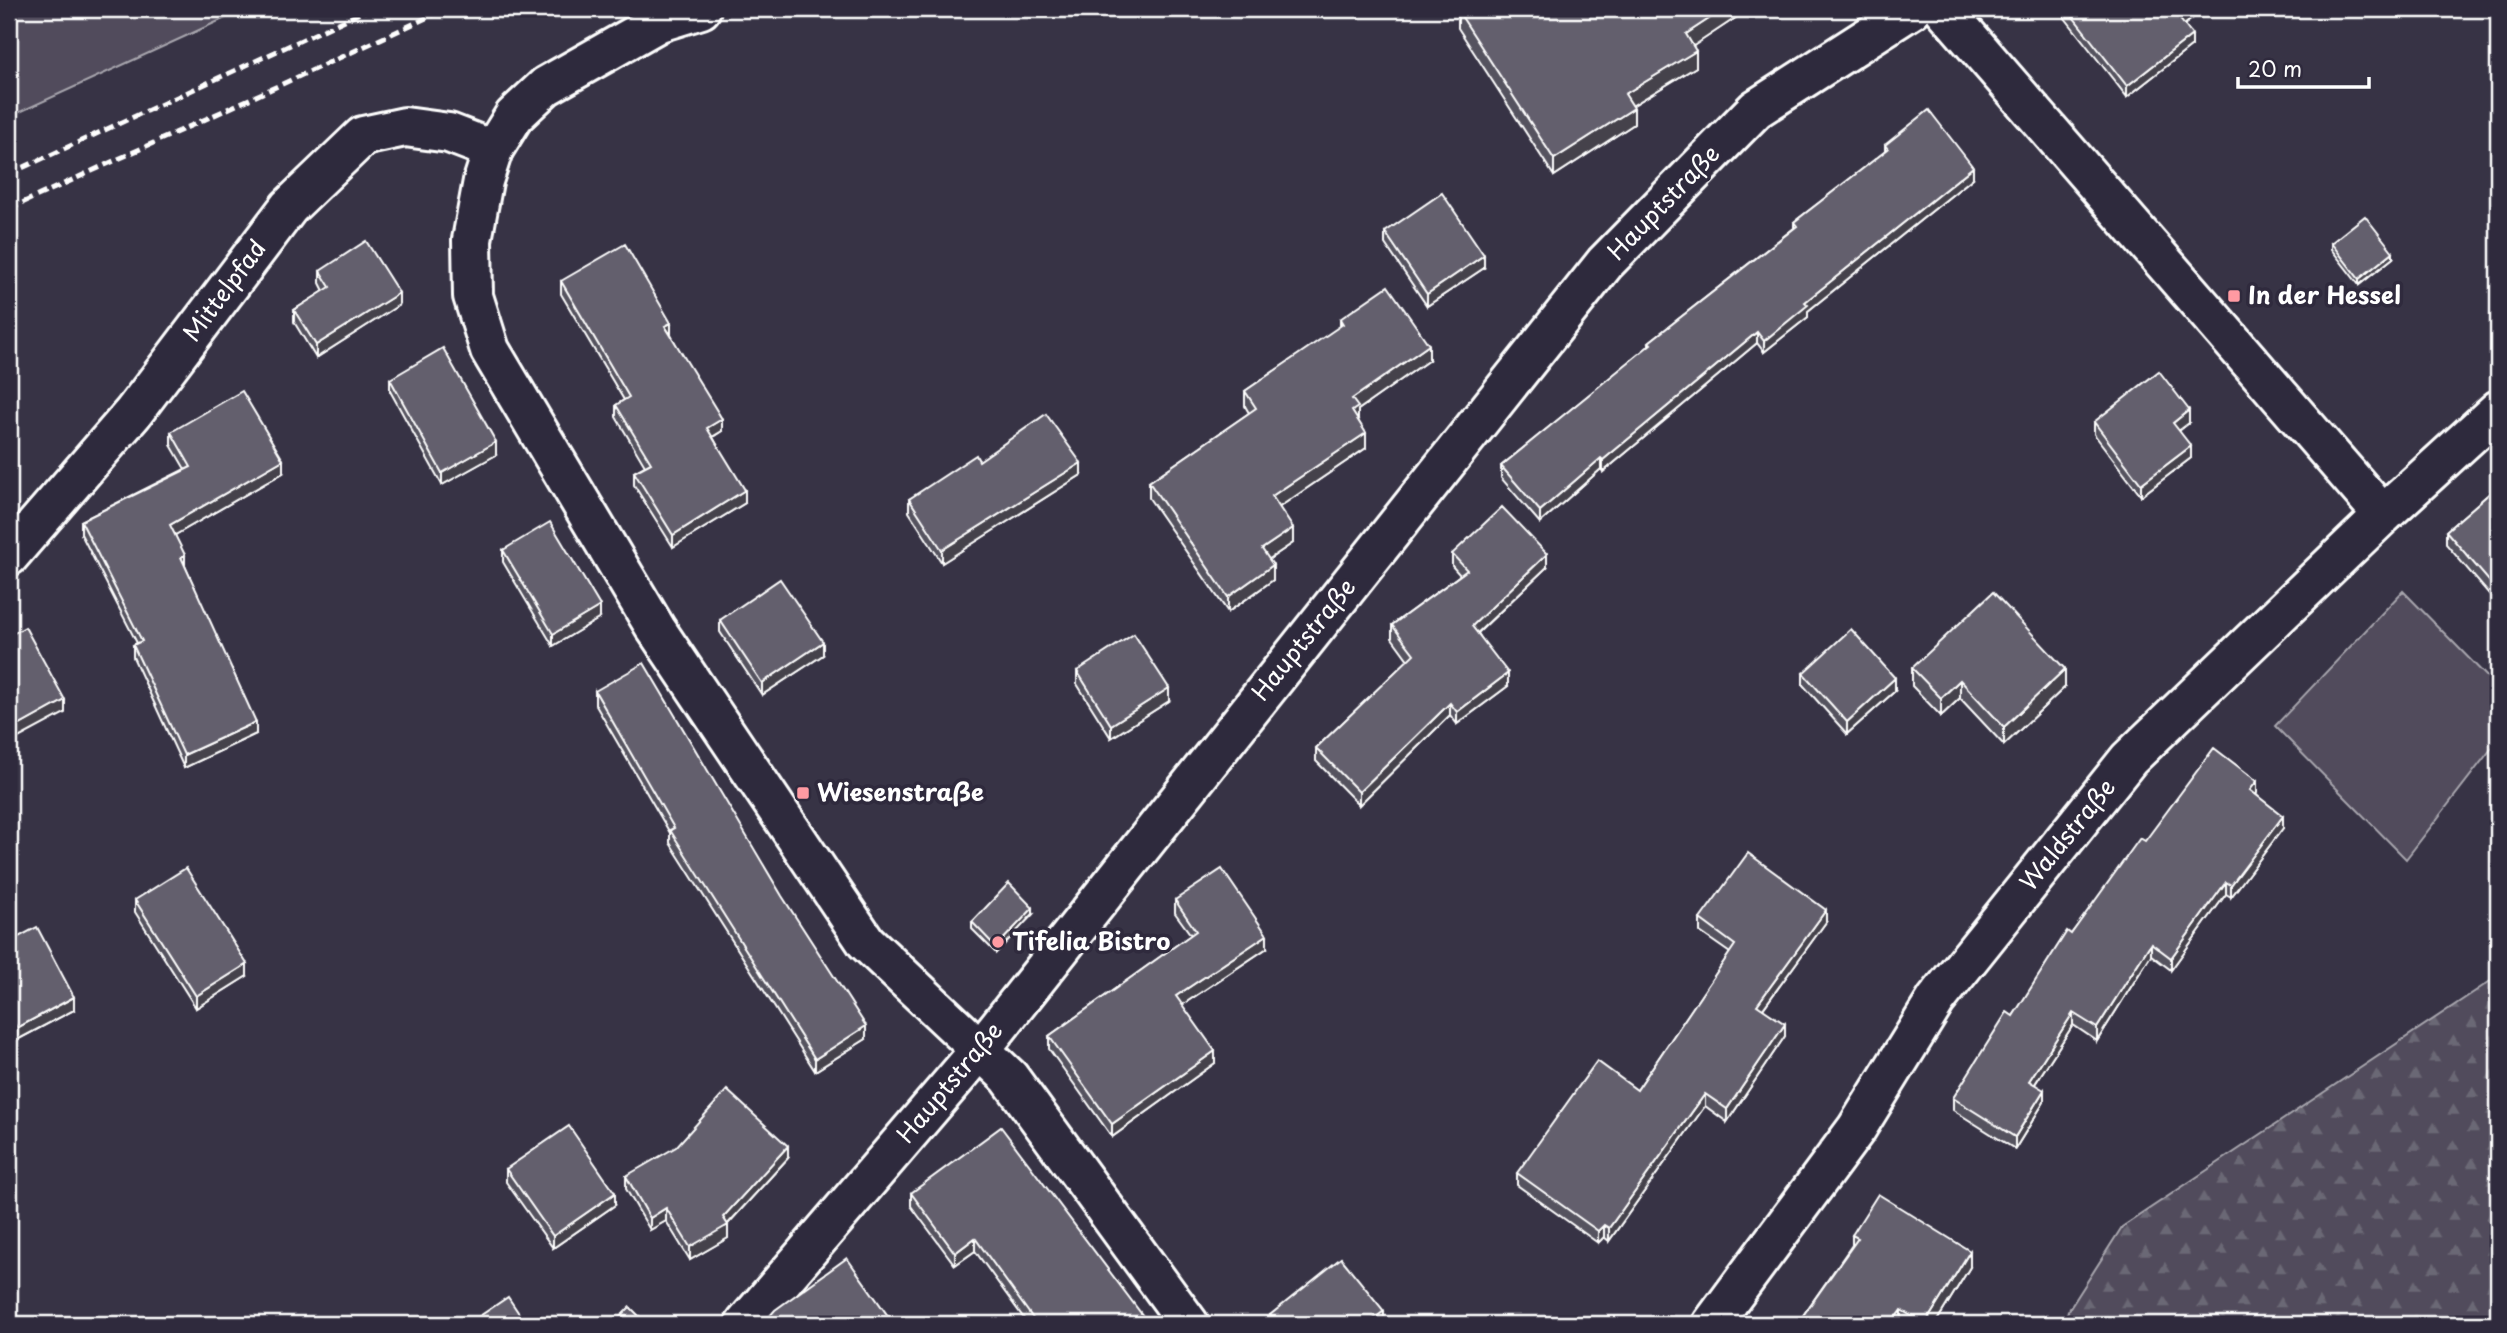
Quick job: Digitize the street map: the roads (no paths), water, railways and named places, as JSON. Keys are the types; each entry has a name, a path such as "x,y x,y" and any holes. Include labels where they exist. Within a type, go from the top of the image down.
{"street":[{"path":"701,9 659,22 546,86 514,116 493,150 483,181 472,240 473,296 490,350 656,629 866,943 1009,1077 1189,1324"},
{"name":"Hauptstraße","path":"745,1324 980,1050 1605,263 1756,109 1912,9"},
{"path":"1944,9 2383,515"},
{"name":"Mittelpfad","path":"9,556 133,413 289,207 363,136 405,127 449,133 493,150"},
{"name":"Waldstraße","path":"1713,1324 1857,1128 1936,1000 2129,759 2383,515 2498,410"}],"railway":[{"path":"9,174 369,9"},
{"path":"9,209 446,9"}],"place":[{"name":"In der Hessel","path":"2234,296"},
{"name":"Wiesenstraße","path":"803,793"},
{"name":"Tifelia Bistro","path":"998,942"}]}
